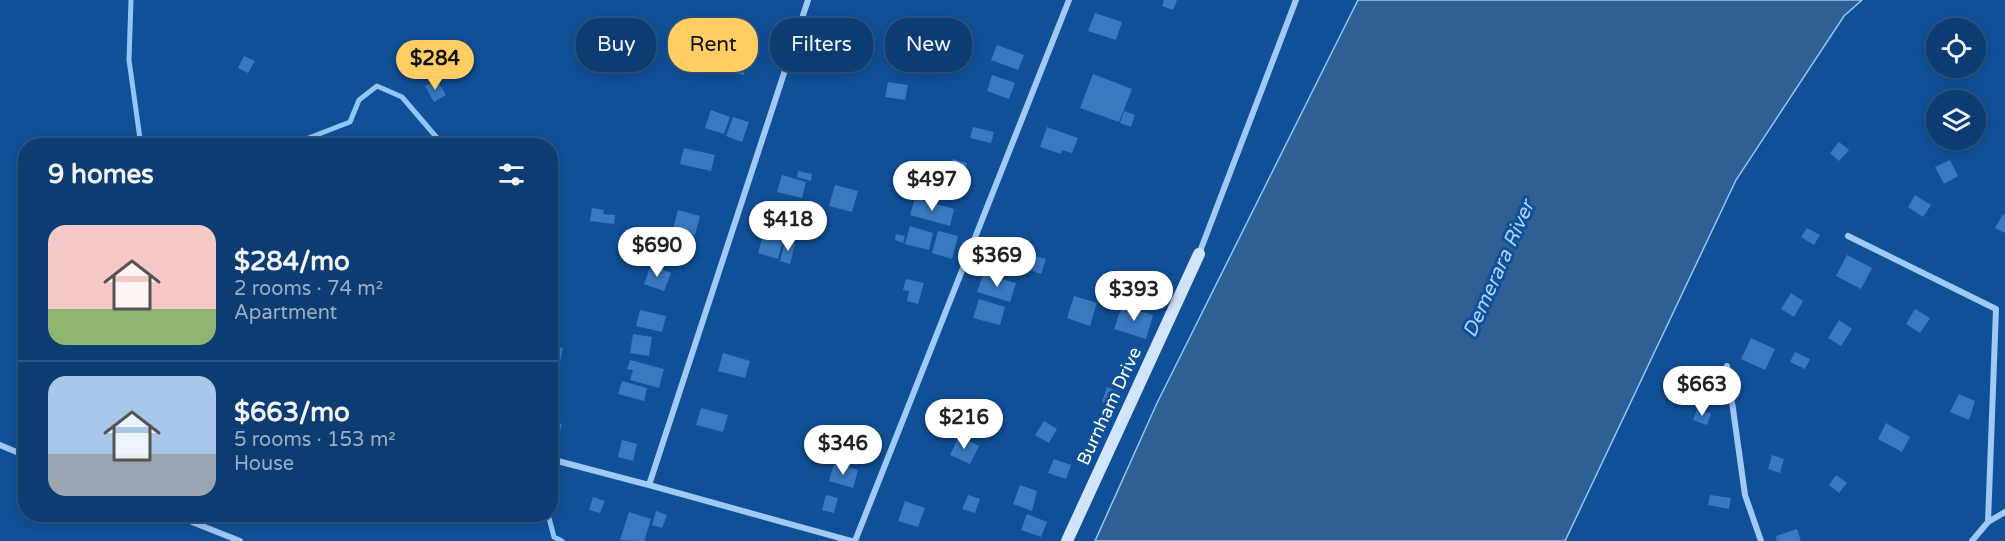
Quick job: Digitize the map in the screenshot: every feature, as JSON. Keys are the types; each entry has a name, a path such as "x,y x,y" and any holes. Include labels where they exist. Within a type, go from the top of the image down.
{"street":[{"path":"649,485 808,0"},
{"path":"558,461 853,541 1069,0"},
{"path":"1199,254 1296,0"},
{"path":"1848,236 1996,309 1988,522"},
{"name":"Burnham Drive","path":"1067,541 1199,254"},
{"path":"1727,366 1745,495 1761,541"},
{"path":"0,445 18,453"},
{"path":"1972,541 1988,522 2005,512"},
{"path":"192,522 240,541"}],"water":[{"name":"Demerara River","path":"1358,0 1862,0 1844,16 1736,180 1565,541 1095,541 1157,403"}],"building":[{"path":"1164,0 1177,0 1173,10 1162,6"},
{"path":"1095,13 1122,22 1116,40 1088,31"},
{"path":"997,45 1024,55 1018,70 991,60"},
{"path":"244,56 255,61 248,73 238,68"},
{"path":"729,72 744,72 744,75"},
{"path":"1093,74 1132,89 1119,122 1080,108"},
{"path":"992,75 1015,83 1009,99 987,91"},
{"path":"437,80 446,95 434,102 425,86"},
{"path":"888,82 908,85 905,100 885,97"},
{"path":"711,110 730,117 724,134 705,128"},
{"path":"1124,111 1135,115 1131,127 1120,123"},
{"path":"733,117 749,122 742,142 726,136"},
{"path":"973,127 994,132 991,143 970,138"},
{"path":"1047,127 1078,138 1072,153 1062,150 1061,154 1040,147"},
{"path":"1839,142 1849,150 1839,161 1830,153"},
{"path":"684,148 715,155 711,171 680,164"},
{"path":"952,159 967,163 963,179 947,175"},
{"path":"1950,160 1958,176 1944,184 1935,167"},
{"path":"798,171 812,174 811,181 797,177"},
{"path":"782,175 806,182 802,198 777,192"},
{"path":"835,185 858,191 852,212 829,206"},
{"path":"1915,195 1931,205 1923,217 1908,207"},
{"path":"915,198 954,209 950,226 910,215"},
{"path":"592,208 604,210 603,214 615,215 614,224 590,221"},
{"path":"678,210 700,216 695,235 673,229"},
{"path":"2003,214 2005,215 2005,233 1995,228"},
{"path":"910,226 933,233 929,250 905,244"},
{"path":"1807,228 1820,235 1814,245 1801,237"},
{"path":"938,231 958,236 952,259 932,253"},
{"path":"896,234 905,236 903,243 895,240"},
{"path":"763,235 783,241 778,259 758,253"},
{"path":"785,241 795,244 790,264 780,261"},
{"path":"1031,255 1046,259 1041,274 1026,269"},
{"path":"1847,255 1872,268 1861,289 1836,276"},
{"path":"651,265 671,273 664,291 644,284"},
{"path":"983,274 1016,283 1010,302 977,292"},
{"path":"906,279 924,283 918,304 907,301 909,291 903,290"},
{"path":"1791,293 1803,301 1794,317 1781,309"},
{"path":"1074,296 1097,303 1090,326 1067,318"},
{"path":"979,299 1005,307 1000,325 973,318"},
{"path":"1122,306 1153,315 1146,339 1114,329"},
{"path":"1915,309 1930,318 1920,333 1906,324"},
{"path":"640,310 666,316 662,332 636,326"},
{"path":"1839,320 1852,329 1841,346 1828,338"},
{"path":"633,334 652,337 649,356 630,353"},
{"path":"1751,338 1775,349 1765,370 1741,359"},
{"path":"558,347 563,348 558,367"},
{"path":"1795,352 1810,359 1805,369 1790,362"},
{"path":"723,353 750,361 745,378 718,371"},
{"path":"630,360 664,369 659,388 630,380 633,370 627,369"},
{"path":"622,381 647,388 644,401 618,394"},
{"path":"1107,387 1120,392 1115,406 1102,402"},
{"path":"1959,394 1975,401 1969,420 1950,412"},
{"path":"701,408 728,415 723,432 696,425"},
{"path":"1697,409 1711,414 1707,425 1693,420"},
{"path":"1044,421 1057,429 1049,443 1035,435"},
{"path":"558,423 562,424 558,439"},
{"path":"1886,423 1910,437 1902,452 1878,439"},
{"path":"822,431 863,442 857,465 816,454"},
{"path":"959,436 979,446 970,464 950,455"},
{"path":"622,440 637,444 633,461 618,457"},
{"path":"1772,455 1784,459 1780,473 1768,469"},
{"path":"1054,459 1071,465 1066,479 1048,473"},
{"path":"834,463 858,470 853,488 829,481"},
{"path":"1836,475 1847,483 1839,493 1829,485"},
{"path":"1020,485 1037,491 1032,511 1013,504"},
{"path":"826,495 838,498 834,513 822,510"},
{"path":"968,495 980,499 975,513 962,509"},
{"path":"1710,495 1731,498 1729,509 1708,505"},
{"path":"593,497 605,501 600,513 589,510"},
{"path":"905,501 925,508 918,527 898,521"},
{"path":"656,511 667,515 662,528 652,525"},
{"path":"629,512 651,519 644,541 620,540"},
{"path":"1027,514 1047,522 1041,537 1021,530"},
{"path":"1797,529 1801,541 1777,541 1776,536"}],"waterway":[{"path":"131,0 129,60 140,138"},
{"path":"309,138 350,122 359,100 377,86 402,97 437,138"},
{"path":"550,522 554,537 562,541"}]}
